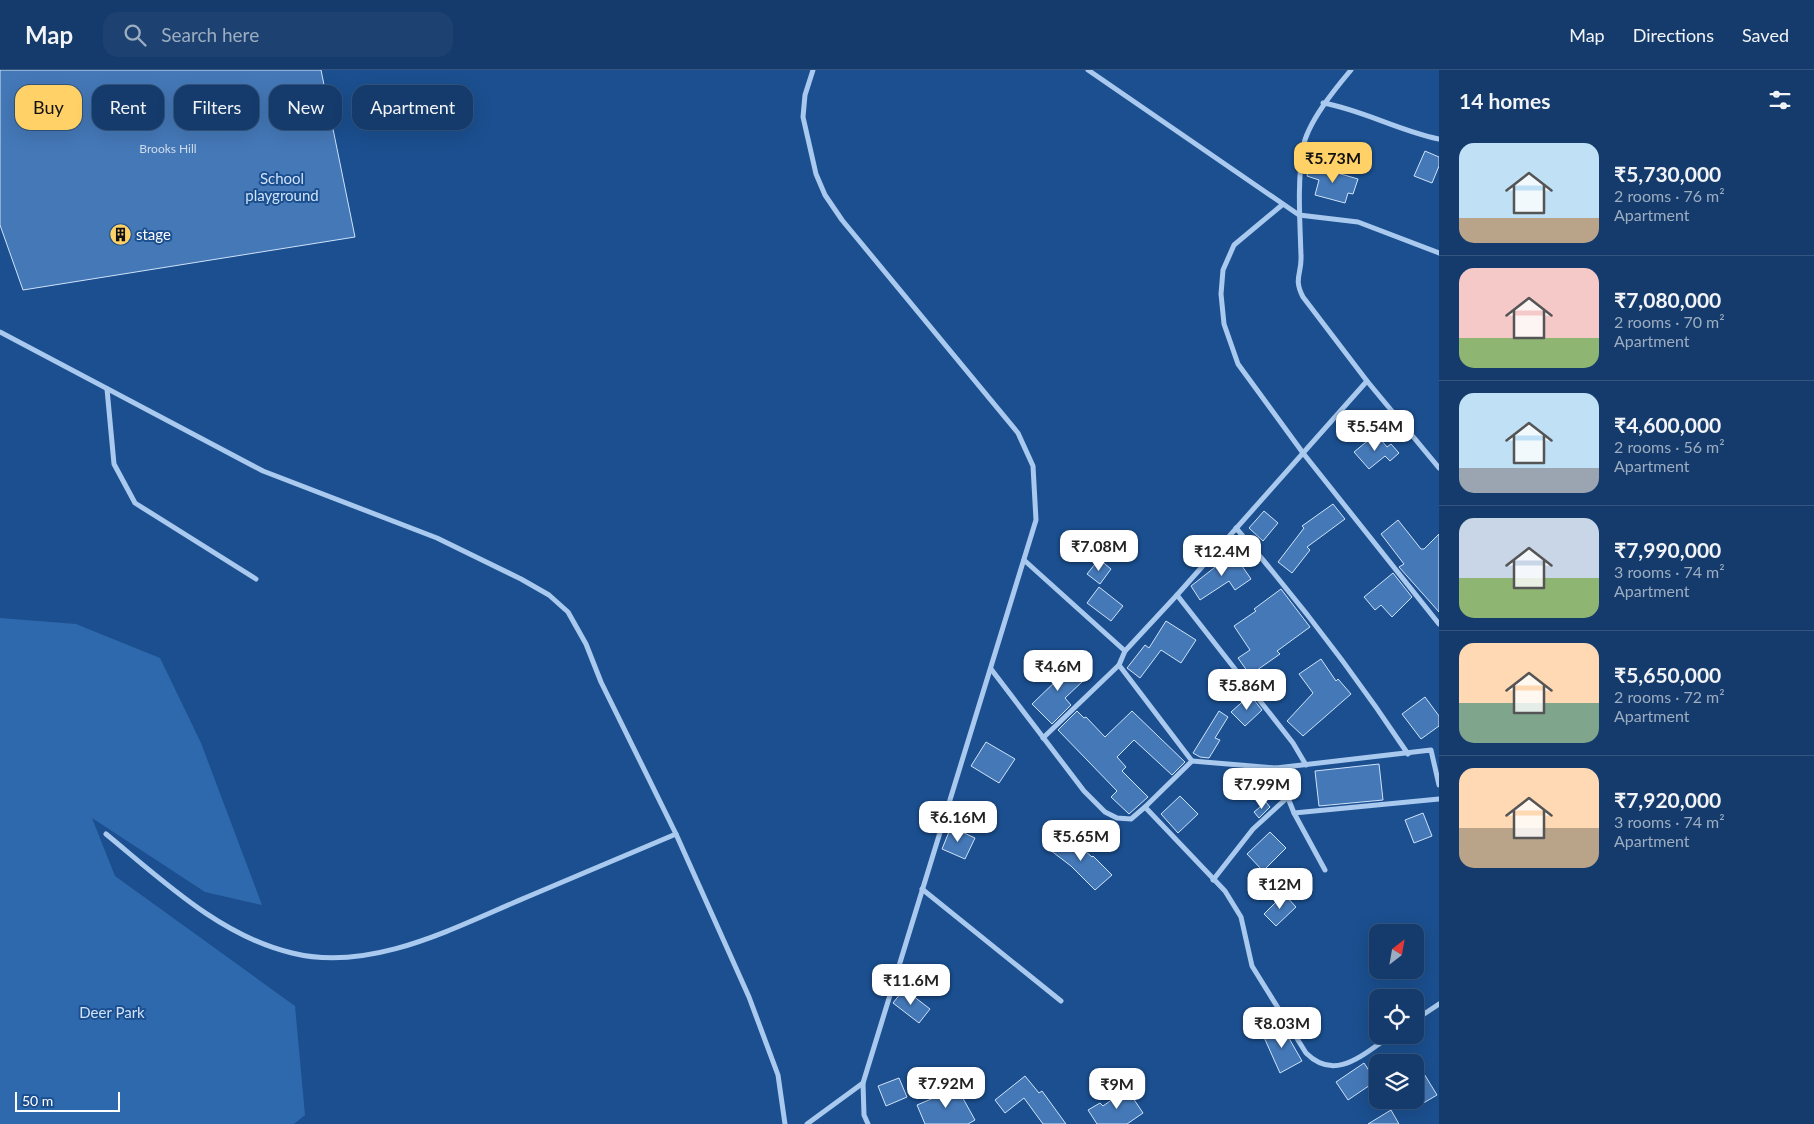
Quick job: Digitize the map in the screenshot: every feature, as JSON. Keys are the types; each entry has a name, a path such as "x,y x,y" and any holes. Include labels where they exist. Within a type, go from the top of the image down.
{"street":[{"path":"812,70 805,95 803,117 816,174 825,194 842,220 1018,433 1033,466 1036,520 863,1083 864,1115 868,1124"},
{"path":"1088,70 1299,215 1358,222 1439,253"},
{"path":"1351,70 1323,103 1303,147 1299,215 1302,259 1297,282 1298,288 1367,381 1439,468"},
{"path":"1323,103 1340,106 1414,134 1439,139"},
{"path":"1282,205 1234,245 1223,270 1223,316 1238,364 1303,453 1439,624"},
{"path":"0,332 263,471 437,538 549,595 568,612 586,644 601,682 676,834 752,1005 778,1075 785,1124"},
{"path":"1043,738 1119,665 1125,650 1177,595 1367,381"},
{"path":"107,389 114,464 135,503 256,579"},
{"path":"1236,528 1304,608 1357,678 1408,754"},
{"path":"1024,560 1125,650"},
{"path":"1177,595 1293,744 1306,765"},
{"path":"1119,665 1192,761 1276,768 1439,750"},
{"path":"991,670 1084,790 1105,812 1117,818 1131,819 1192,761"},
{"path":"1431,750 1439,785"},
{"path":"1276,768 1294,813 1325,870"},
{"path":"1213,880 1253,829 1288,797"},
{"path":"1294,813 1439,799"},
{"path":"1145,807 1224,892 1241,917 1252,966 1306,1054 1314,1062 1322,1066 1332,1067 1348,1064 1378,1044"},
{"path":"106,834 191,903 248,938 293,954 340,958 382,952 442,932 676,834"},
{"path":"922,889 1061,1001"},
{"path":"1424,1014 1439,1004"},
{"path":"807,1124 863,1083"}],"green space":[{"name":"Deer Park","path":"0,618 76,624 160,658 201,743 262,905 205,892 92,818 115,876 295,1006 305,1115 294,1124 0,1124"}],"building":[{"path":"0,70 321,70 324,85 269,85 269,130 333,130 355,237 23,290 0,225"},
{"path":"1425,151 1439,157 1439,166 1432,183 1414,176"},
{"path":"1310,165 1358,179 1353,194 1348,193 1345,203 1315,195 1319,180 1307,176"},
{"path":"1376,434 1387,447 1391,444 1399,453 1390,461 1385,456 1369,469 1354,452"},
{"path":"1333,504 1345,519 1307,547 1310,550 1292,573 1278,562 1304,528 1302,526"},
{"path":"1264,511 1278,523 1263,541 1249,528"},
{"path":"1398,520 1421,549 1424,549 1439,534 1439,612 1399,567 1404,564 1381,534"},
{"path":"1233,553 1251,579 1235,590 1229,581 1200,600 1191,586"},
{"path":"1099,559 1111,569 1100,584 1087,574"},
{"path":"1393,573 1412,597 1392,617 1381,605 1375,610 1364,597"},
{"path":"1099,587 1123,606 1111,621 1087,603"},
{"path":"1281,589 1310,627 1277,651 1280,654 1250,675 1238,658 1250,650 1234,626 1256,611 1254,609"},
{"path":"1166,621 1196,640 1181,663 1161,650 1140,678 1127,668 1145,645 1149,648"},
{"path":"1063,658 1084,680 1065,698 1071,705 1052,724 1032,704 1059,678 1051,670"},
{"path":"1321,659 1336,681 1338,679 1351,694 1303,736 1287,721 1313,693 1299,674"},
{"path":"1250,695 1262,710 1245,726 1231,712"},
{"path":"1425,697 1439,716 1439,726 1421,739 1402,714"},
{"path":"1077,711 1084,718 1086,717 1105,737 1132,711 1185,762 1172,775 1134,740 1117,757 1126,767 1122,771 1148,797 1129,814 1111,797 1117,791 1058,730"},
{"path":"1219,711 1228,717 1215,738 1220,740 1209,758 1200,757 1193,753"},
{"path":"986,742 1015,759 999,783 971,766"},
{"path":"1379,764 1383,800 1319,806 1315,771"},
{"path":"1180,796 1198,814 1178,833 1161,814"},
{"path":"1266,802 1270,807 1259,818 1254,812"},
{"path":"1423,813 1432,836 1414,843 1405,820"},
{"path":"951,827 975,838 965,859 942,849"},
{"path":"1270,832 1286,848 1263,871 1247,854"},
{"path":"1064,833 1093,856 1112,875 1095,890 1071,866 1050,850"},
{"path":"1284,894 1296,907 1276,926 1264,914"},
{"path":"904,989 930,1009 919,1023 893,1003"},
{"path":"1282,1026 1302,1061 1280,1073 1263,1035"},
{"path":"1364,1063 1369,1070 1369,1086 1348,1100 1336,1082"},
{"path":"1424,1074 1437,1095 1424,1103"},
{"path":"1025,1076 1039,1093 1042,1091 1066,1124 1043,1124 1024,1098 1005,1113 995,1100"},
{"path":"899,1078 907,1097 886,1106 878,1086"},
{"path":"955,1084 975,1120 968,1124 925,1124 917,1105 943,1094 941,1091"},
{"path":"1127,1089 1143,1113 1127,1124 1097,1124 1088,1110 1100,1103 1103,1106"},
{"path":"1391,1110 1399,1124 1368,1124"}],"place":[{"name":"stage","path":"120,234"}],"park label":[{"name":"School playground","path":"282,186"}]}
